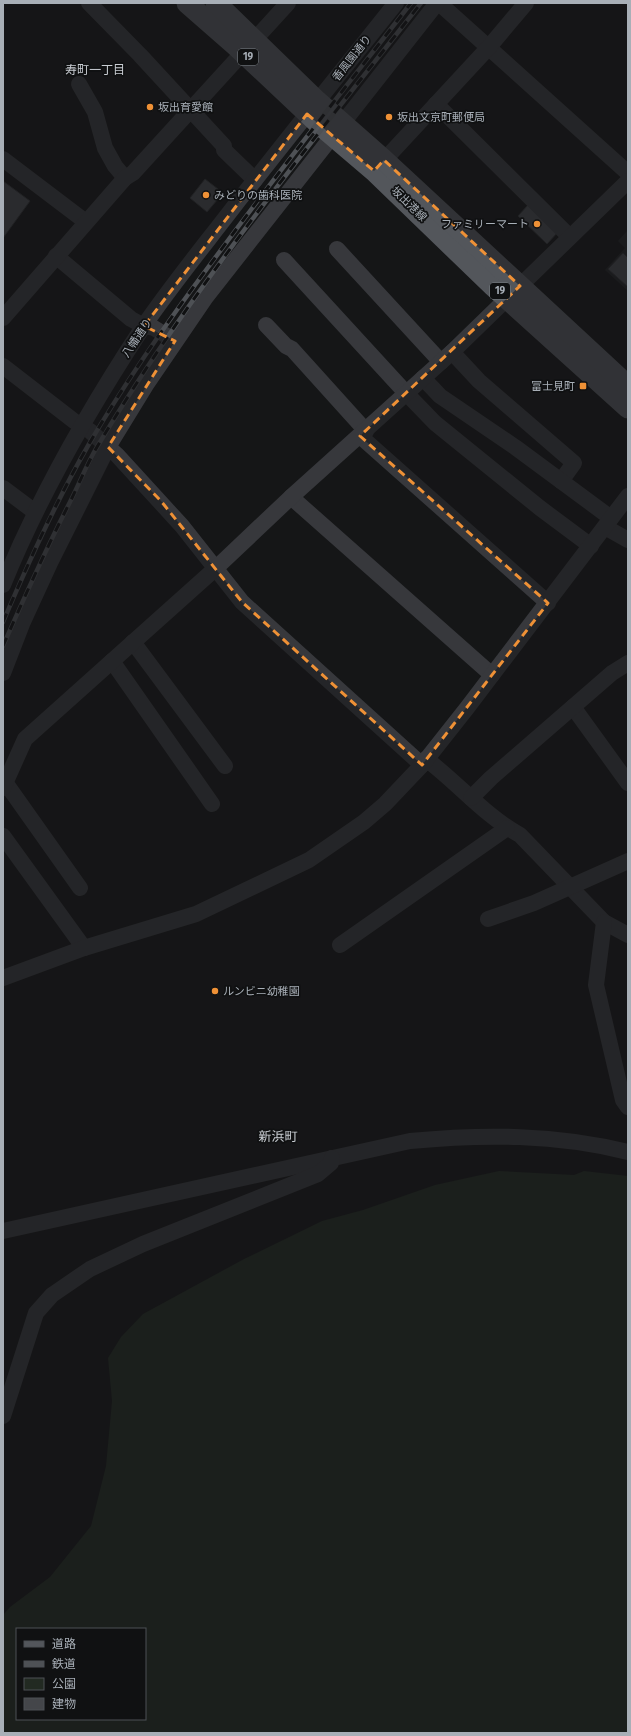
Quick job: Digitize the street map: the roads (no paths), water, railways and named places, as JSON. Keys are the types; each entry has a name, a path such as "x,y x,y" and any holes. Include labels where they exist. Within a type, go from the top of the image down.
{"main road":[{"name":"坂出港線","path":"187,3 248,46 312,107 379,166 514,292 628,408"},
{"name":"坂出港線","path":"216,3 248,46"},
{"name":"坂出港線","path":"514,292 628,386"}],"street":[{"path":"89,3 140,55 189,110 224,146 224,150 255,180"},
{"path":"4,316 125,178 133,173 288,3"},
{"name":"香風園通り","path":"312,107 396,3"},
{"path":"3,673 22,624 50,563 108,447 146,385 175,341 215,286 337,129 438,3 489,47 628,173"},
{"path":"379,166 489,47 526,3"},
{"path":"79,84 95,112 105,148 125,178"},
{"path":"436,104 570,237"},
{"name":"八幡通り","path":"3,585 35,512 82,426 144,326 312,107"},
{"path":"3,159 86,222"},
{"path":"80,888 4,785 25,739 216,568 291,497 447,357 628,181"},
{"path":"337,249 447,357 479,381 574,463 561,481"},
{"path":"56,256 131,319 144,326 154,328 175,341"},
{"path":"284,260 406,394 435,423 540,508 591,546"},
{"path":"266,325 286,346 292,349 363,433 548,603"},
{"path":"3,366 108,447 161,501 247,607 424,762 443,772 507,828 520,835 604,922 628,935"},
{"path":"423,378 440,396 561,481 628,540"},
{"path":"3,488 35,512"},
{"path":"3,978 84,948 196,914 309,860 364,822 385,804 424,762 548,603 628,496"},
{"path":"291,497 492,675"},
{"path":"133,642 225,766"},
{"path":"112,661 212,804"},
{"path":"471,798 490,778 612,673 628,663"},
{"path":"573,707 628,783"},
{"path":"340,945 507,828"},
{"path":"3,836 84,948"},
{"path":"488,919 534,903 628,862"},
{"path":"604,922 596,985 623,1100 628,1107"},
{"path":"3,1231 410,1141 472,1136 510,1136 569,1141 628,1152"},
{"path":"3,1416 36,1313 52,1295 90,1269 143,1244 318,1174 331,1163 332,1158"}],"railway":[{"path":"3,622 65,487 103,420 149,349 239,226 411,3"},
{"path":"3,646 90,460 133,388 171,331 252,220 421,3"}],"place":[{"name":"坂出育愛館","path":"150,107"},
{"name":"坂出文京町郵便局","path":"389,117"},
{"name":"みどりの歯科医院","path":"206,195"},
{"name":"ファミリーマート","path":"537,224"},
{"name":"富士見町","path":"583,386"},
{"name":"ルンビニ幼稚園","path":"215,991"}],"district":[{"name":"寿町一丁目","path":"95,70"},
{"name":"新浜町","path":"278,1136"}]}
